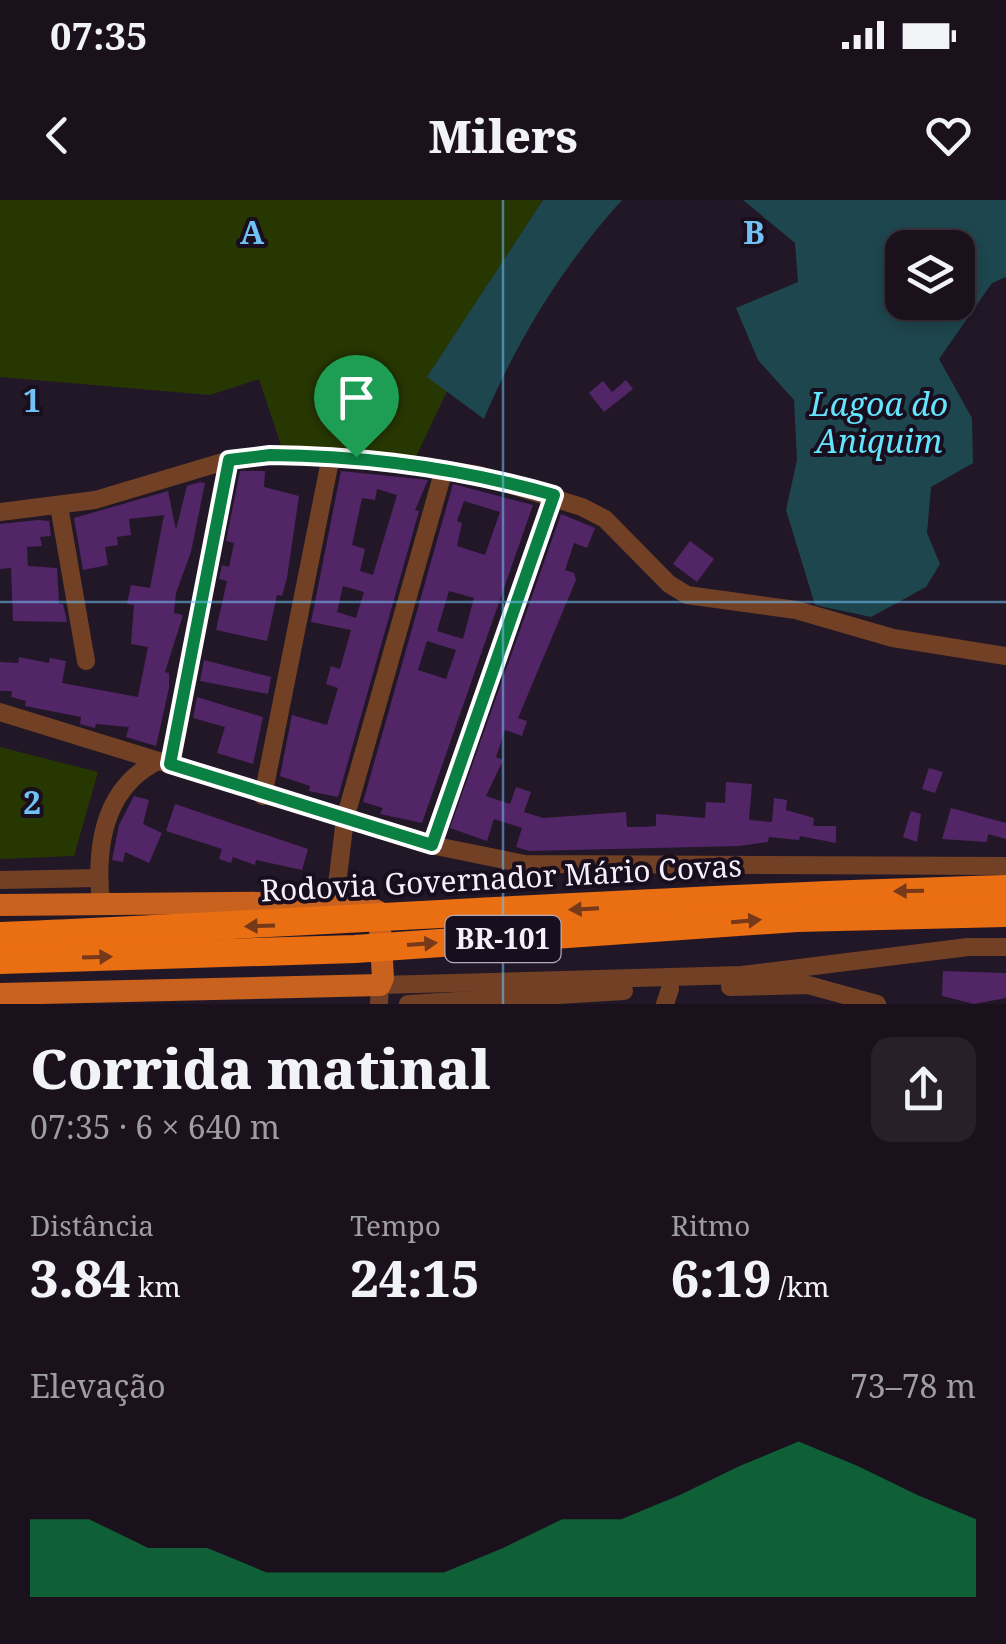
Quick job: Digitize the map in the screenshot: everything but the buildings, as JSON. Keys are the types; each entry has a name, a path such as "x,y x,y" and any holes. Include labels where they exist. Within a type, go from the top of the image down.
{"highway":[{"name":"Rodovia Governador Mário Covas","path":"0,936 418,918 844,892 1006,889"},
{"name":"Rodovia Governador Mário Covas","path":"0,960 355,949 797,918 1006,913"}],"main road":[{"path":"0,905 359,902 379,912 384,978 380,994 0,994"}],"street":[{"path":"263,796 332,456"},
{"path":"0,512 59,506 229,460 332,456 444,469 554,495 582,507 605,519 669,584 687,594 796,610 893,638 1006,656"},
{"path":"101,904 98,878 107,820 118,790 164,763 229,460"},
{"path":"334,902 345,819 444,469"},
{"path":"432,845 554,495"},
{"path":"59,506 86,661"},
{"path":"0,712 432,845 525,864 1006,866"},
{"path":"0,880 98,878"},
{"path":"412,999 755,974 968,947 1006,946"},
{"path":"380,994 412,999 668,997 808,985 877,1004"}],"green space":[{"path":"0,200 543,200 428,377 447,391 415,459 281,445 259,379 210,395 0,377"},
{"path":"0,747 98,772 74,856 0,859"}],"water":[{"path":"543,200 622,200 544,304 511,360 484,419 427,377"},
{"name":"Lagoa do Aniquim","path":"743,200 1006,200 1006,277 992,283 975,307 975,230 885,230 885,320 966,320 939,359 972,418 973,463 931,487 927,533 940,564 926,587 871,617 815,605 786,510 797,460 794,400 758,360 736,308 798,282 795,243"}],"route":[{"path":"270,455 356,457 479,475 554,495 432,845 263,796 170,764 229,460 270,455"}]}
